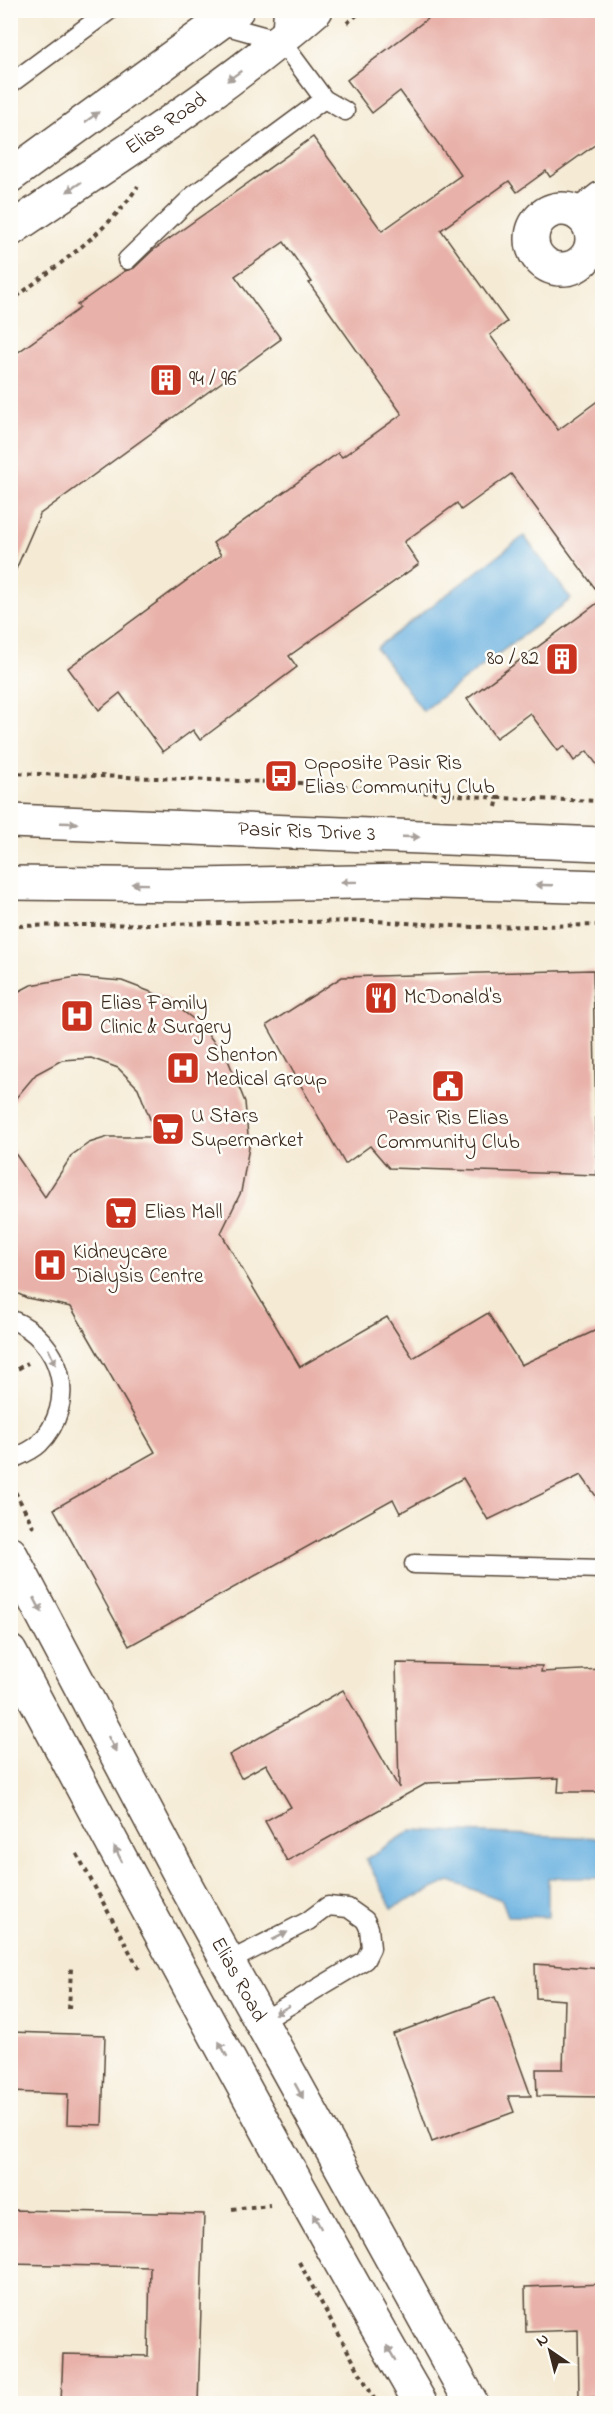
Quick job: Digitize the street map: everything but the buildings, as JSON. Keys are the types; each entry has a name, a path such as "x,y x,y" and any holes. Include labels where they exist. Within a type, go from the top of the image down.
{"main road":[{"name":"Elias Road","path":"10,230 148,138 282,26 316,10"},
{"path":"10,176 229,17"},
{"name":"Pasir Ris Drive 3","path":"10,821 603,844"},
{"path":"10,883 198,885 409,880 603,887"},
{"name":"Elias Road","path":"10,1553 228,1962 472,2403"},
{"path":"10,1652 345,2272 421,2403"}],"lane":[{"path":"10,84 110,10"},
{"path":"229,17 282,26 324,99 345,111"},
{"path":"127,260 194,195 324,99"},
{"path":"10,1319 30,1328 51,1351 61,1379 61,1400 55,1421 38,1445 10,1460"},
{"path":"414,1564 603,1569"},
{"path":"228,1962 308,1921 328,1906 348,1908 365,1920 369,1928 370,1948 365,1960 261,2022"}],"path":[{"path":"10,773 300,783 498,798 603,801"},
{"path":"492,840 498,798"},
{"path":"10,926 338,921 473,927 603,925"},
{"path":"69,2009 71,1968"}],"water":[{"path":"524,536 571,599 423,711 376,648"},
{"path":"412,1830 602,1838 602,1878 548,1878 548,1917 508,1916 502,1900 450,1881 392,1908 366,1859"}],"place":[{"name":"94 / 96","path":"166,380"},
{"name":"80 / 82","path":"562,659"},
{"name":"Opposite Pasir Ris Elias Community Club","path":"281,776"},
{"name":"McDonald's","path":"381,998"},
{"name":"Elias Family Clinic & Surgery","path":"77,1016"},
{"name":"Shenton Medical Group","path":"183,1068"},
{"name":"Pasir Ris Elias Community Club","path":"448,1086"},
{"name":"U Stars Supermarket","path":"168,1129"},
{"name":"Elias Mall","path":"121,1213"},
{"name":"Kidneycare Dialysis Centre","path":"50,1265"}]}
